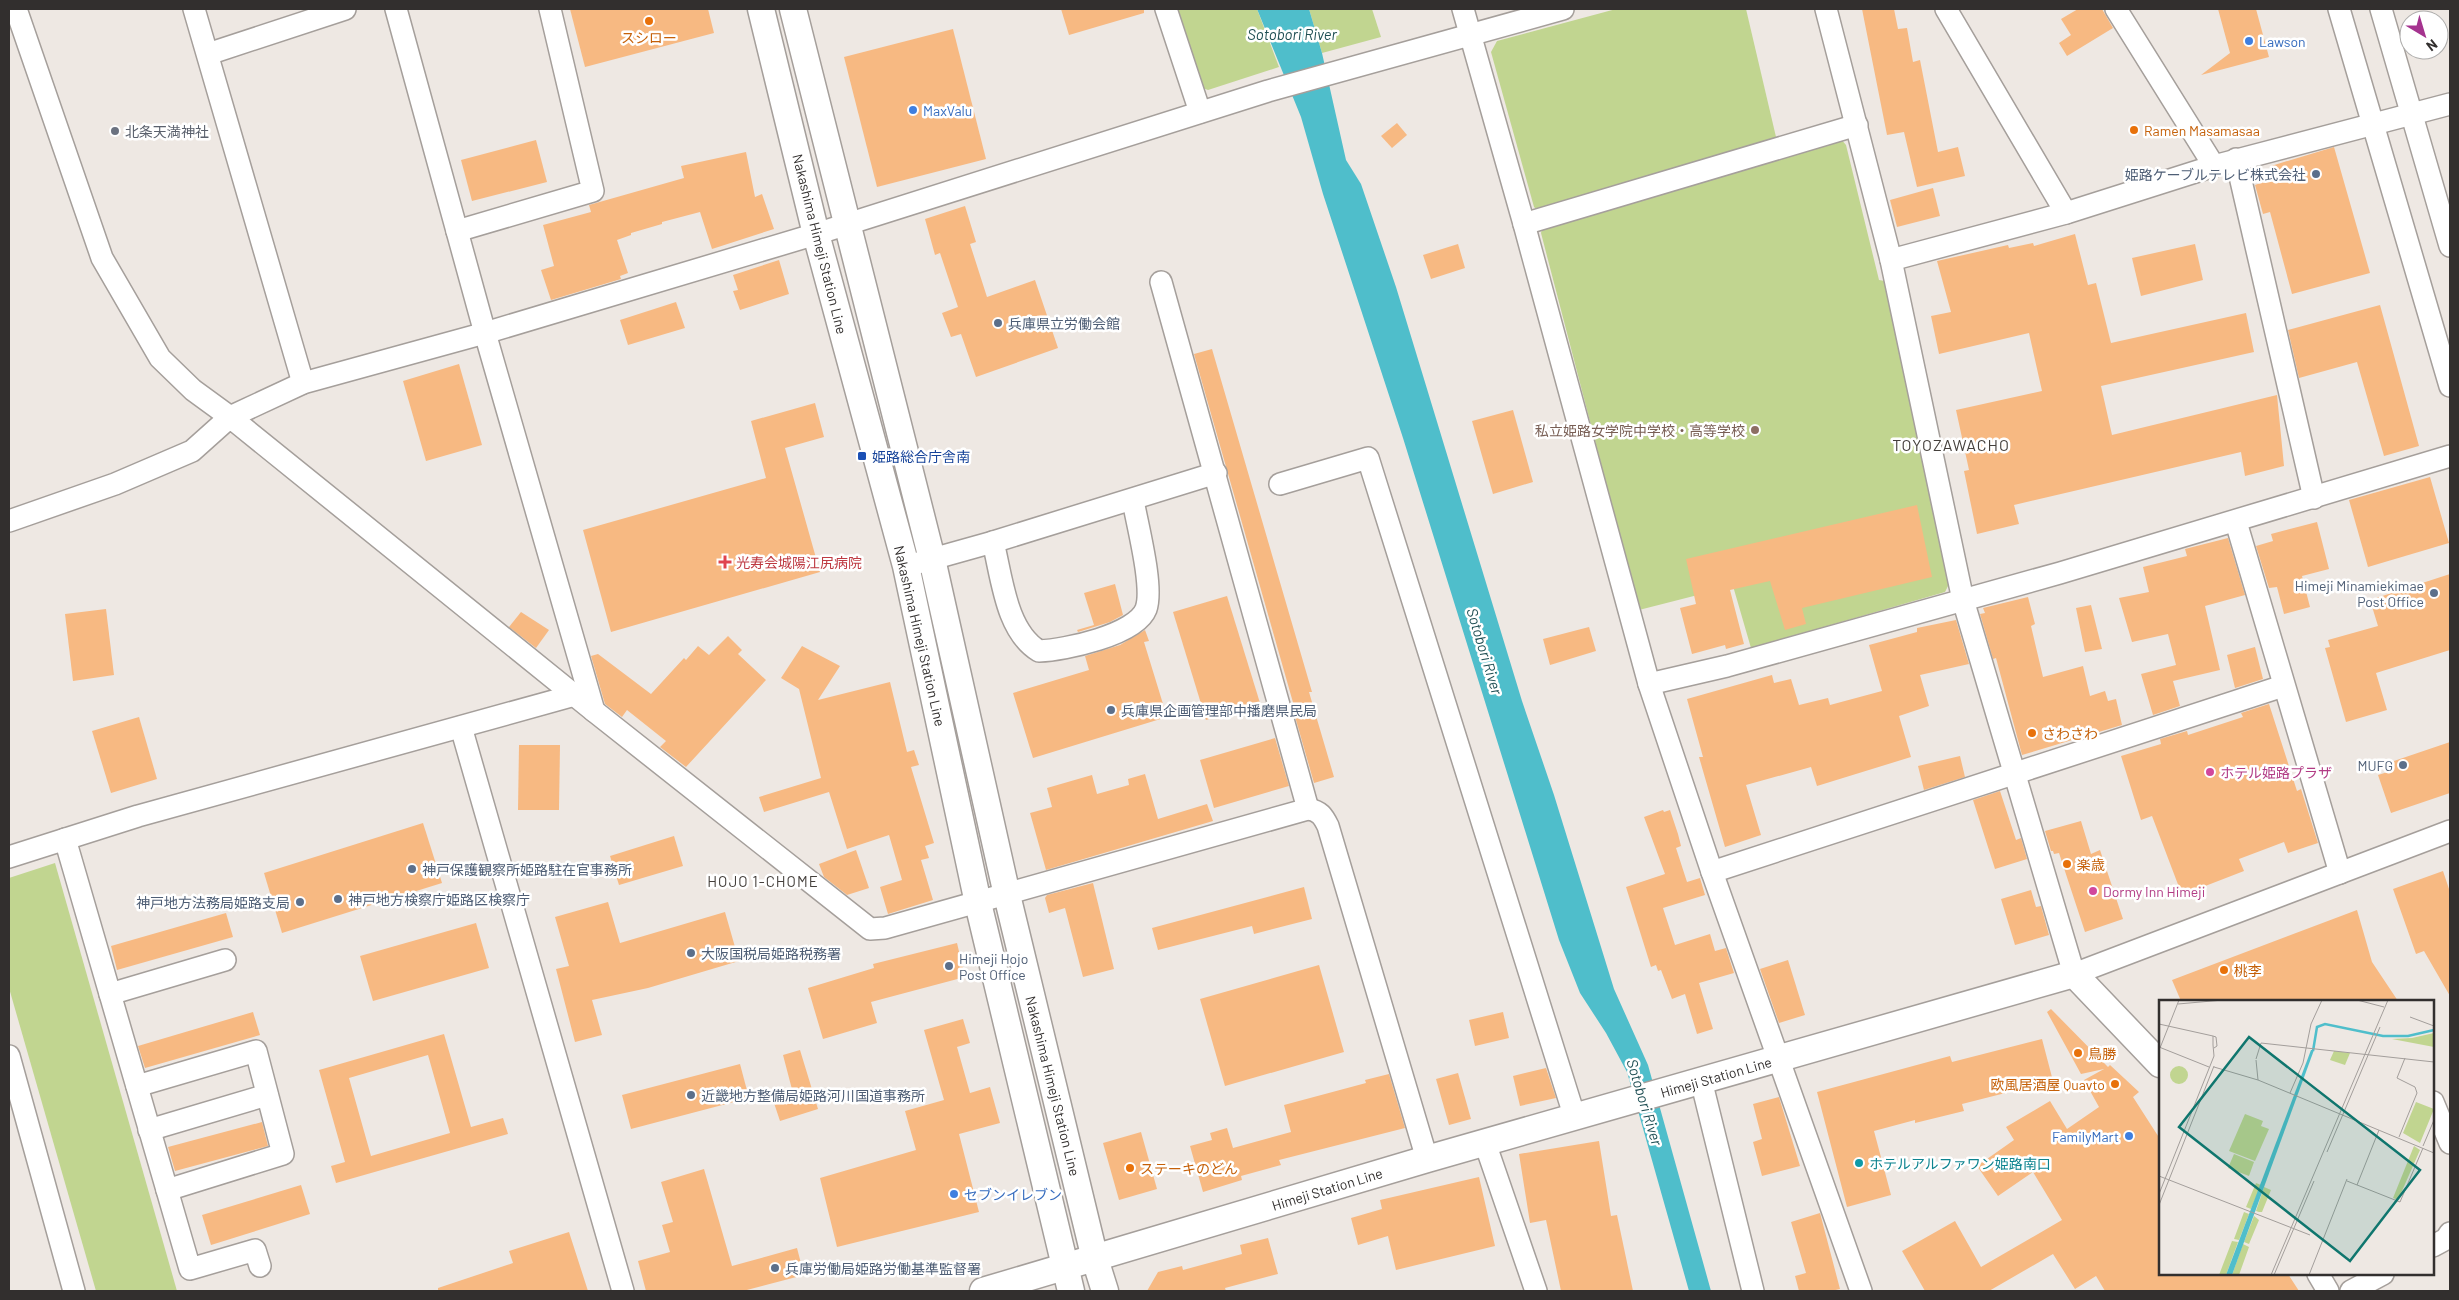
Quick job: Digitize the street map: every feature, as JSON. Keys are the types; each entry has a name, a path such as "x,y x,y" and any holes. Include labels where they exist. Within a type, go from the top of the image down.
{"main road":[{"name":"Nakashima Himeji Station Line","path":"761,9 816,234 906,566 978,903 1068,1279"},
{"name":"Nakashima Himeji Station Line","path":"793,9 932,559 1007,895 1095,1259"},
{"name":"Himeji Station Line","path":"984,1291 1068,1279 1095,1259 1427,1159 2074,974"},
{"path":"2074,974 2159,1063"},
{"path":"1095,1259 1105,1291"}],"street":[{"path":"16,9 102,258 160,358 193,390 230,417 594,711 870,929 885,928 978,903 1308,809 1316,810 1323,815 1328,826 1427,1159"},
{"path":"194,9 303,382"},
{"path":"208,54 345,9"},
{"path":"396,9 485,333 594,711"},
{"path":"457,231 593,191 550,9"},
{"path":"1166,9 1200,112"},
{"path":"1463,9 1524,224 1649,684 1712,872 1780,1058 1861,1291"},
{"path":"9,520 115,484 192,451 230,417 303,382 485,333 816,234 1268,91 1563,9"},
{"path":"1826,9 1891,260 1962,600 2074,974 2450,832"},
{"path":"1946,9 2066,213"},
{"path":"2116,9 2214,166"},
{"path":"2340,9 2450,386"},
{"path":"2381,9 2450,246"},
{"path":"1891,260 2066,213 2236,159 2450,104"},
{"path":"1524,224 1857,125"},
{"path":"2236,159 2314,498"},
{"path":"1161,282 1216,473 1308,809"},
{"path":"1649,684 1727,666 1962,600 2236,522 2450,456"},
{"path":"1280,484 1368,458 1575,1118"},
{"path":"906,566 993,542 1216,473"},
{"path":"993,542 1012,619 1019,634 1028,645 1039,651 1086,643 1125,628 1137,621 1146,609 1148,586 1133,500"},
{"path":"2236,522 2283,686 2340,873"},
{"path":"1712,872 2283,686"},
{"path":"9,858 138,816 575,695"},
{"path":"461,727 623,1291"},
{"path":"65,839 190,1269 255,1250 260,1266"},
{"path":"110,994 225,960"},
{"path":"137,1086 256,1051 283,1154 167,1190"},
{"path":"9,1056 74,1291"},
{"path":"1701,1080 1753,1291"},
{"path":"149,1130 267,1095"},
{"path":"2434,1104 2450,1143"},
{"path":"1485,1143 1536,1291"},
{"path":"2434,1245 2446,1238 2450,1233"},
{"path":"2319,1275 2328,1291"},
{"path":"2351,1291 2381,1275"}],"green space":[{"path":"1176,9 1257,9 1279,67 1208,90 1200,87"},
{"path":"1309,9 1372,9 1381,37 1322,53"},
{"path":"1616,9 1746,9 1776,137 1772,145 1539,212 1534,207 1491,52 1497,41"},
{"name":"私立姫路女学院中学校・高等学校","path":"1840,138 1846,145 1879,280 1885,281 1951,580 1945,592 1751,648 1733,586 1639,610 1541,233 1543,225"},
{"path":"55,863 177,1291 96,1291 9,988 9,878"}],"water":[{"name":"Sotobori River","path":"1257,9 1309,9 1322,53 1346,160 1361,184 1396,287 1522,701 1554,795 1614,989 1648,1065 1711,1291 1689,1291 1627,1072 1606,1033 1580,993 1559,940 1403,438 1323,194 1301,117"}],"building":[{"path":"570,9 708,9 714,33 585,67"},
{"path":"1061,9 1144,9 1144,13 1069,35"},
{"path":"1862,9 1894,9 1898,29 1907,28 1913,62 1920,60 1938,152 1958,147 1965,176 1917,187 1904,132 1887,135"},
{"path":"2078,9 2102,9 2113,28 2067,56 2059,43 2071,35 2061,19"},
{"path":"2218,9 2256,9 2269,57 2201,75 2230,53"},
{"path":"953,29 986,159 877,187 844,57"},
{"path":"1397,123 1407,135 1392,148 1381,136"},
{"path":"536,140 547,182 472,201 461,160"},
{"path":"2334,147 2370,273 2292,294 2270,212 2263,214 2255,185 2274,178 2271,166"},
{"path":"746,152 755,197 762,194 774,229 712,249 700,212 662,222 662,224 631,233 631,235 617,240 628,273 620,276 621,279 551,300 541,270 554,266 543,225 591,212 589,205 684,178 681,166"},
{"path":"1933,188 1940,216 1897,227 1890,200"},
{"name":"兵庫県立労働会館","path":"965,206 976,242 970,244 987,297 1035,280 1058,348 976,377 961,334 951,337 942,313 958,307 940,253 935,255 925,219"},
{"path":"2075,234 2088,285 2096,283 2111,343 2246,313 2254,352 2101,386 2112,435 2277,395 2284,466 2245,476 2241,452 2014,505 2019,524 1977,534 1964,471 1969,470 1956,410 2042,391 2029,333 1939,354 1931,316 1951,312 1937,261 2008,245 2009,248 2033,243 2034,246"},
{"path":"1458,244 1465,268 1431,279 1423,255"},
{"path":"2195,244 2203,280 2141,296 2132,258"},
{"path":"779,260 789,294 740,310 733,291 738,290 733,275"},
{"path":"676,302 685,328 628,345 620,320"},
{"path":"2380,305 2419,446 2384,456 2357,362 2299,378 2288,330"},
{"path":"1212,349 1312,692 1309,692 1334,777 1314,783 1294,713 1296,713 1194,354"},
{"path":"459,364 482,445 426,461 403,381"},
{"path":"815,403 824,437 785,448 820,572 611,632 583,530 766,478 751,421"},
{"path":"1513,410 1533,482 1493,494 1472,421"},
{"path":"2430,477 2449,543 2368,567 2349,500"},
{"path":"1917,505 1932,577 1802,608 1806,624 1785,630 1770,581 1730,590 1744,644 1726,649 1725,645 1692,654 1680,608 1696,604 1686,559"},
{"path":"2317,522 2329,569 2302,576 2310,607 2284,614 2277,587 2269,588 2256,546 2273,541 2271,534"},
{"path":"2228,538 2245,595 2205,606 2220,670 2173,681 2180,706 2153,715 2141,674 2176,665 2168,634 2132,642 2119,598 2149,592 2143,567 2187,556 2185,549"},
{"path":"2450,574 2450,650 2376,673 2387,710 2346,722 2325,648 2330,647 2328,640 2378,626 2370,600"},
{"path":"1115,584 1123,615 1110,622 1078,632 1077,630 1094,625 1084,593"},
{"path":"1227,596 1260,703 1206,720 1173,612"},
{"path":"2028,597 2035,624 2031,626 2043,677 2083,666 2090,696 2105,691 2108,701 2116,699 2122,725 2022,755 1996,658 1993,659 1980,614 1985,613 1983,608"},
{"path":"2091,605 2102,649 2085,652 2076,608"},
{"path":"106,609 114,675 73,681 65,614"},
{"path":"521,612 549,630 536,648 509,627"},
{"path":"1956,620 1969,664 1920,675 1929,706 1899,716 1911,757 1817,786 1811,767 1746,785 1761,835 1725,847 1699,757 1703,757 1687,699 1772,675 1774,683 1791,679 1799,705 1828,698 1830,705 1882,691 1869,645 1917,632 1917,628"},
{"path":"1589,627 1596,651 1550,665 1543,639"},
{"path":"1145,630 1149,641 1144,642 1167,717 1033,758 1013,693 1089,670 1085,656 1120,645"},
{"path":"728,636 742,650 738,654 766,680 686,767 660,747 666,741 627,710 622,717 605,704 591,656 598,654 651,694 684,658 686,660 698,646 709,655"},
{"path":"802,646 840,666 818,700 890,682 907,752 914,750 919,765 911,767 934,843 925,846 929,858 921,860 933,900 888,914 880,887 902,880 889,835 847,849 829,792 764,812 759,797 821,778 799,689 781,678"},
{"path":"2255,647 2263,679 2235,688 2227,655"},
{"path":"2269,704 2297,791 2301,789 2318,843 2288,853 2284,842 2239,859 2244,871 2182,895 2152,816 2141,820 2121,756 2161,744 2160,739 2187,731 2188,735 2243,717 2241,713"},
{"path":"139,717 157,779 111,793 92,731"},
{"path":"1275,738 1289,786 1214,808 1200,760"},
{"path":"2450,742 2450,793 2391,813 2378,775 2394,770 2391,762"},
{"path":"519,745 560,745 559,810 518,810"},
{"path":"1960,756 1965,777 1924,790 1918,766"},
{"path":"1145,774 1158,819 1207,804 1213,821 1046,870 1030,813 1052,807 1047,788 1092,775 1097,794 1129,785 1128,779"},
{"path":"2000,791 2016,840 2021,838 2027,859 1995,869 1973,800"},
{"path":"1663,810 1664,812 1670,810 1678,834 1681,846 1676,848 1687,882 1700,878 1705,895 1663,908 1675,945 1710,934 1715,951 1726,948 1734,973 1699,983 1713,1029 1697,1034 1685,994 1672,999 1661,970 1658,971 1656,965 1651,967 1626,887 1665,874 1644,817"},
{"name":"Dormy Inn Himeji","path":"2081,821 2091,854 2100,850 2123,919 2085,932 2059,853 2054,854 2051,851 2045,831"},
{"path":"423,823 442,883 282,933 264,873"},
{"path":"674,836 683,866 619,885 610,856"},
{"path":"856,850 869,888 847,895 824,877 819,864"},
{"path":"2443,871 2450,892 2450,996 2424,951 2416,954 2393,889"},
{"path":"1093,883 1114,969 1083,977 1065,908 1049,913 1045,898 1047,895"},
{"path":"1304,887 1312,919 1254,934 1252,926 1158,950 1152,928"},
{"path":"2031,890 2036,907 2041,906 2049,935 2015,945 2001,899"},
{"path":"608,902 620,943 725,912 739,961 648,988 592,1000 602,1035 575,1042 556,969 569,966 555,917"},
{"path":"2357,910 2372,962 2397,1000 2181,1000 2172,980"},
{"path":"226,913 233,937 117,970 111,946"},
{"path":"476,923 489,968 373,1001 360,956"},
{"path":"957,943 965,977 871,1002 877,1023 823,1039 808,988 874,968 873,964"},
{"path":"1788,960 1805,1015 1779,1023 1760,969"},
{"path":"1319,965 1344,1052 1225,1086 1200,999"},
{"path":"2051,1009 2108,1067 2110,1065 2139,1092 2133,1097 2159,1137 2159,1275 2289,1275 2299,1291 2105,1291 2096,1276 2075,1289 2053,1254 1989,1291 1925,1291 1902,1251 1955,1221 1981,1267 2062,1220 2033,1172 1998,1196 1977,1166 2014,1140 2006,1127 2050,1101 2067,1129 2099,1107 2084,1080 2104,1069 2081,1074 2047,1012"},
{"path":"253,1012 260,1035 145,1068 138,1046"},
{"path":"1503,1012 1509,1038 1475,1046 1469,1020"},
{"path":"963,1019 970,1043 957,1047 970,1093 990,1087 1000,1123 959,1134 979,1212 837,1247 820,1178 916,1150 905,1111 944,1100 924,1030"},
{"path":"444,1034 471,1127 503,1118 508,1134 336,1183 331,1166 345,1162 319,1070","holes":["428,1055 450,1133 371,1156 349,1078"]},
{"path":"2042,1039 2053,1081 1962,1104 1964,1111 1915,1123 1915,1120 1874,1131 1891,1195 1847,1207 1817,1092 1950,1056 1952,1062"},
{"path":"800,1050 818,1109 780,1121 774,1103 794,1097 783,1055"},
{"path":"740,1064 749,1098 631,1129 622,1095"},
{"path":"1546,1068 1556,1098 1520,1106 1513,1076"},
{"path":"1458,1073 1471,1119 1449,1125 1436,1079"},
{"path":"1389,1074 1405,1128 1279,1160 1281,1165 1241,1176 1242,1180 1203,1192 1190,1146 1212,1140 1210,1133 1227,1128 1233,1148 1291,1132 1284,1105 1366,1083 1365,1080"},
{"path":"1779,1097 1800,1166 1762,1176 1753,1142 1762,1139 1753,1104"},
{"path":"262,1122 268,1146 175,1171 168,1147"},
{"path":"1141,1132 1157,1189 1119,1200 1103,1143"},
{"path":"1599,1141 1611,1216 1617,1215 1633,1291 1561,1291 1546,1220 1530,1223 1519,1154"},
{"path":"704,1169 732,1266 797,1248 804,1275 743,1291 646,1291 638,1261 670,1252 662,1225 673,1222 661,1182"},
{"path":"1479,1177 1495,1246 1396,1270 1388,1236 1358,1245 1351,1218 1382,1209 1380,1200"},
{"path":"301,1185 310,1214 211,1245 202,1215"},
{"path":"1820,1213 1840,1289 1831,1291 1799,1291 1795,1276 1806,1273 1791,1222"},
{"path":"569,1232 588,1291 438,1291 438,1288 513,1263 509,1251"},
{"path":"1268,1238 1278,1274 1225,1288 1226,1291 1147,1291 1158,1272 1182,1266 1183,1270 1242,1254 1240,1245"}],"place":[{"name":"スシロー","path":"649,21"},
{"name":"Lawson","path":"2249,41"},
{"name":"MaxValu","path":"913,110"},
{"name":"Ramen Masamasaa","path":"2134,130"},
{"name":"北条天満神社","path":"115,131"},
{"name":"姫路ケーブルテレビ株式会社","path":"2316,174"},
{"name":"兵庫県立労働会館","path":"998,323"},
{"name":"私立姫路女学院中学校・高等学校","path":"1755,430"},
{"name":"姫路総合庁舎南","path":"862,456"},
{"name":"光寿会城陽江尻病院","path":"725,562"},
{"name":"Himeji Minamiekimae Post Office","path":"2434,593"},
{"name":"兵庫県企画管理部中播磨県民局","path":"1111,710"},
{"name":"さわさわ","path":"2032,733"},
{"name":"MUFG","path":"2403,765"},
{"name":"ホテル姫路プラザ","path":"2210,772"},
{"name":"楽歳","path":"2067,864"},
{"name":"神戸保護観察所姫路駐在官事務所","path":"412,869"},
{"name":"Dormy Inn Himeji","path":"2093,891"},
{"name":"神戸地方検察庁姫路区検察庁","path":"338,899"},
{"name":"神戸地方法務局姫路支局","path":"300,902"},
{"name":"大阪国税局姫路税務署","path":"691,953"},
{"name":"Himeji Hojo Post Office","path":"949,966"},
{"name":"桃李","path":"2224,970"},
{"name":"鳥勝","path":"2078,1053"},
{"name":"欧風居酒屋 Quavto","path":"2115,1084"},
{"name":"近畿地方整備局姫路河川国道事務所","path":"691,1095"},
{"name":"FamilyMart","path":"2129,1136"},
{"name":"ホテルアルファワン姫路南口","path":"1859,1163"},
{"name":"ステーキのどん","path":"1130,1168"},
{"name":"セブンイレブン","path":"954,1194"},
{"name":"兵庫労働局姫路労働基準監督署","path":"775,1268"}],"district":[{"name":"TOYOZAWACHO","path":"1951,444"},
{"name":"HOJO 1-CHOME","path":"763,881"}]}
